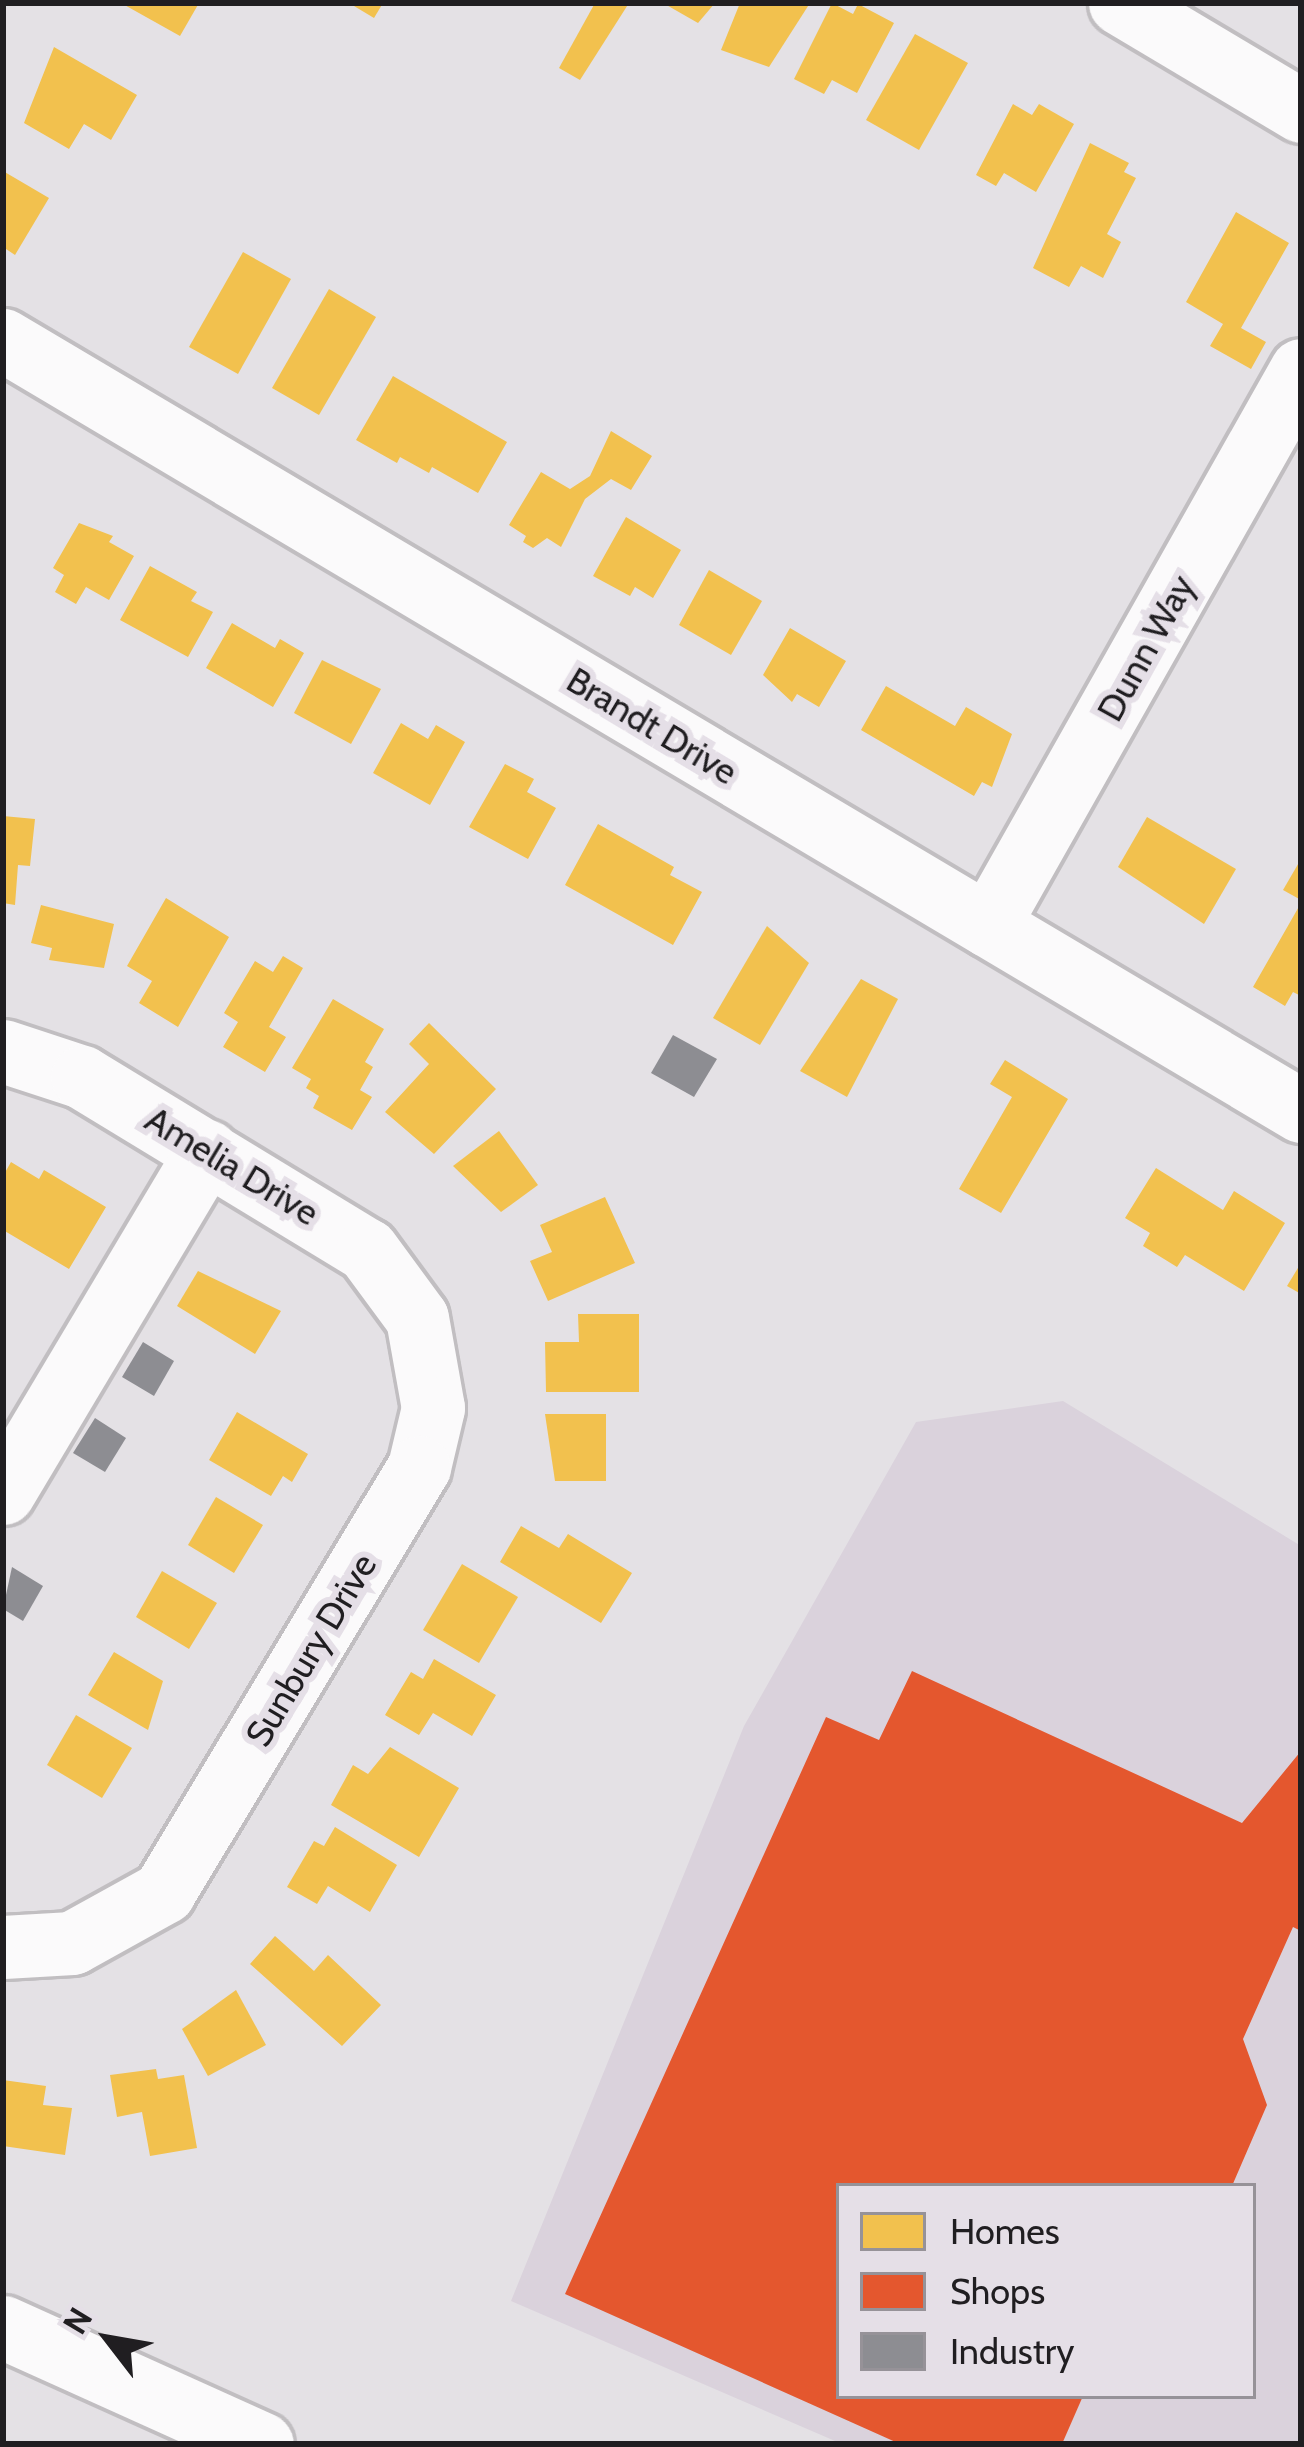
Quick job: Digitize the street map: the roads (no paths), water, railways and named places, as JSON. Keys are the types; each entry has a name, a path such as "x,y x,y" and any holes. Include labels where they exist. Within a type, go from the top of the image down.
{"street":[{"path":"1120,3 1301,111"},
{"name":"Brandt Drive","path":"3,340 1301,1111"},
{"name":"Dunn Way","path":"988,926 1301,370"},
{"name":"Amelia Drive","path":"3,1051 62,1066 368,1250 406,1298 420,1331"},
{"path":"3,1492 207,1151"},
{"name":"Sunbury Drive","path":"3,1947 72,1943 106,1930 147,1906 178,1874 419,1467 433,1408 420,1331"},
{"path":"3,2326 262,2444"}]}
